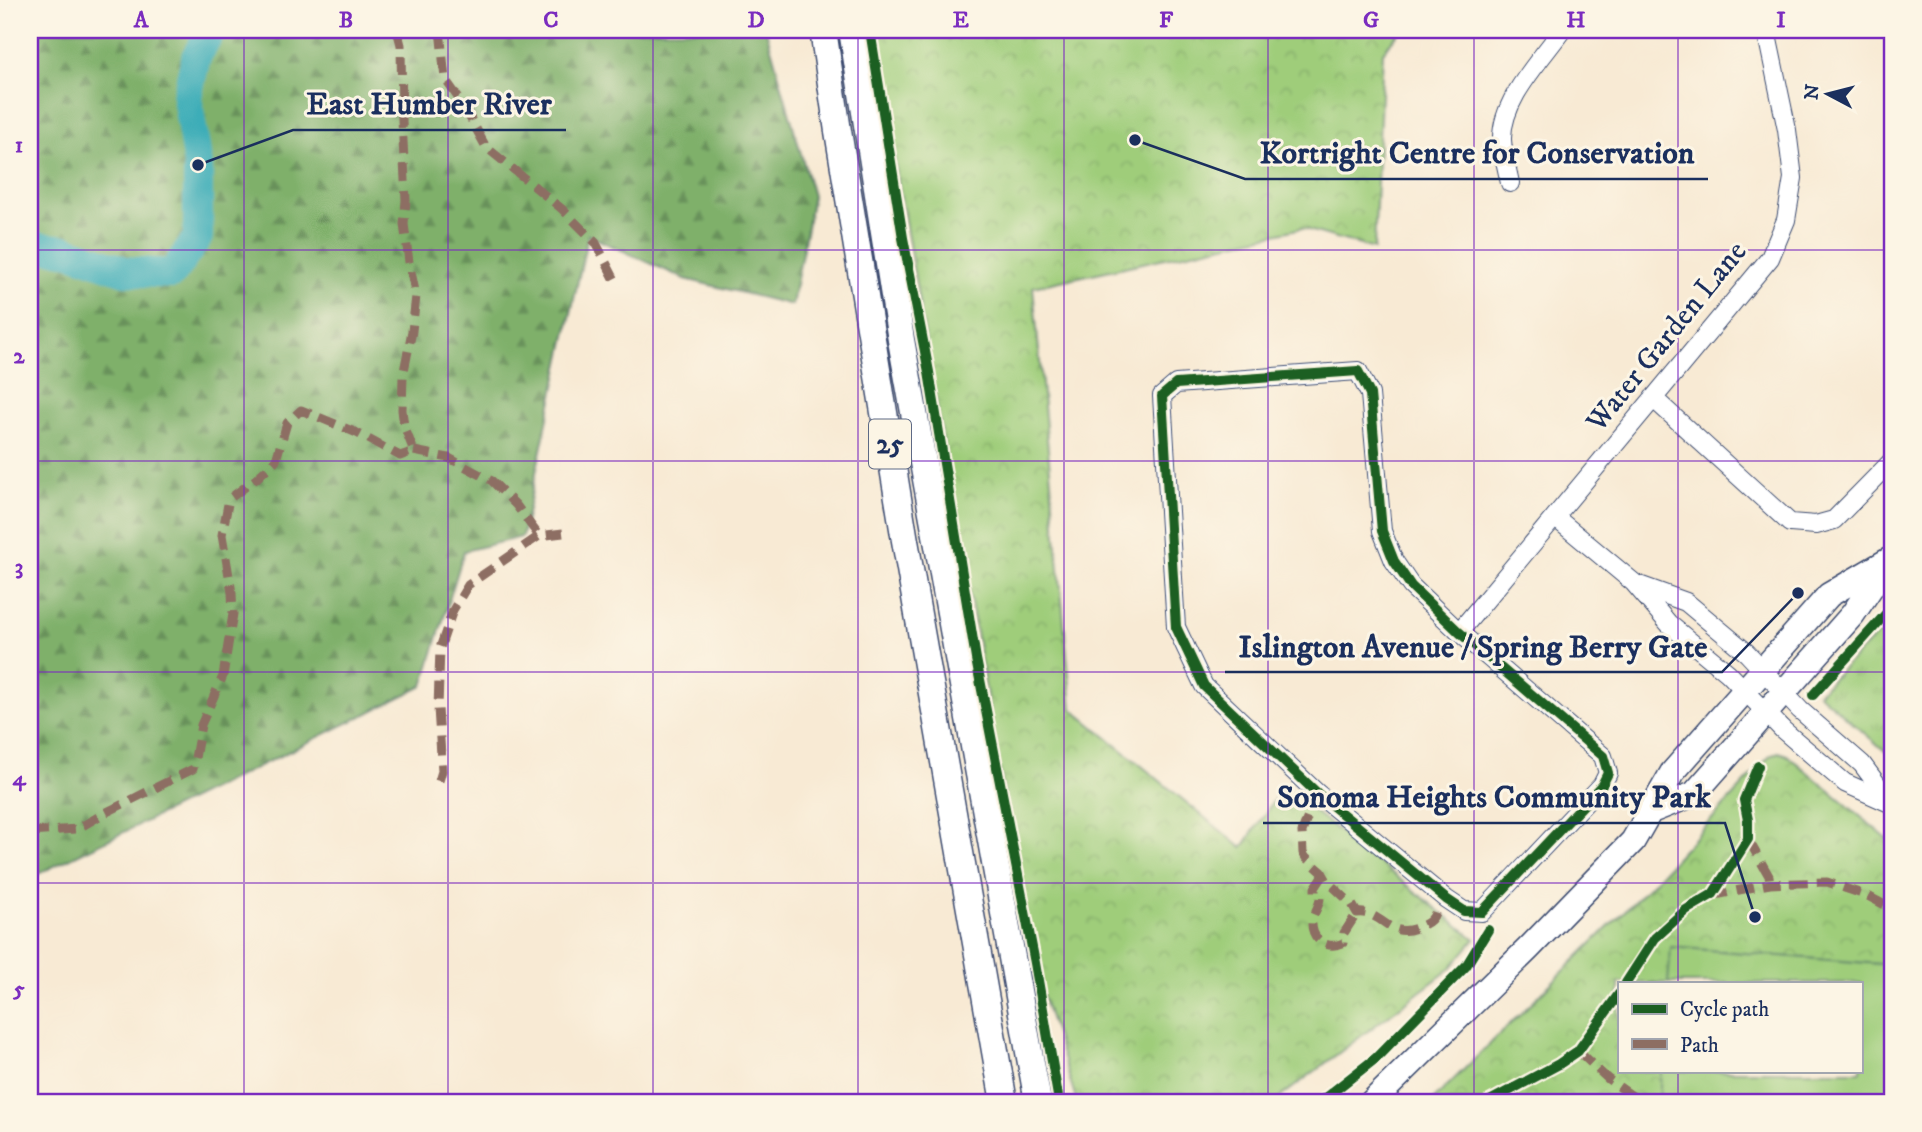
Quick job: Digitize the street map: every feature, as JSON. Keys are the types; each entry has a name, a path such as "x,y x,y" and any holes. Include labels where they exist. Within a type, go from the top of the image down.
{"main road":[{"name":"25","path":"823,30 904,535 1004,1102"},
{"name":"25","path":"852,30 901,340 1038,1102"},
{"path":"1371,1102 1529,948 1633,841 1672,773 1829,595 1891,558"},
{"path":"1651,811 1694,794 1853,614 1891,558"}],"street":[{"path":"1510,183 1502,137 1510,101 1562,30"},
{"name":"Water Garden Lane","path":"1459,632 1770,258 1786,220 1793,178 1787,130 1766,30"},
{"path":"1358,371 1370,394 1382,531 1394,561 1411,586 1459,632 1603,756 1608,773 1602,785 1482,912 1464,911 1446,899 1317,793 1204,686 1176,627 1162,396 1176,384 1358,371"},
{"path":"1653,398 1790,523 1816,525 1834,520 1892,461"},
{"path":"1556,518 1633,582 1669,624 1728,673 1783,730 1845,783 1891,803"},
{"path":"1633,582 1686,602 1746,653 1800,710 1862,764 1891,803"}],"green space":[{"path":"30,30 766,30 813,196 792,305 685,279 588,235 522,537 464,551 423,686 30,878"},
{"path":"872,30 1401,30 1383,52 1374,249 1302,228 1033,287 1072,709 1242,848 1283,787 1475,939 1450,969 1274,1102 1077,1102 1034,968"},
{"path":"1892,620 1892,757 1818,693"},
{"path":"1778,752 1787,755 1892,843 1892,1102 1431,1102 1649,887 1770,756"},
{"path":"1671,947 1892,965 1892,1102 1659,1102 1661,1072 1862,1072 1862,982 1668,982"}],"waterway":[{"path":"30,246 65,250 125,271 172,274 198,237 198,165 187,97 196,57 211,30"}],"marked path":[{"path":"30,832 77,829 193,769 201,725 223,676 233,614 222,535 229,499 276,460 287,423 301,410 357,433 400,456 414,451 404,426 402,410 403,376 416,296 404,224 406,200 401,45 397,30"},
{"path":"440,30 445,79 462,103 486,147 562,209 596,243 616,282"},
{"path":"414,451 449,458 492,481 516,505 539,536"},
{"path":"439,781 442,771 438,708 440,648 453,610 468,585 539,536 563,533"},
{"path":"1317,793 1302,832 1303,853 1352,904 1357,913 1374,916 1393,928 1410,930 1426,924 1436,910"},
{"path":"1748,839 1769,876 1770,884"},
{"path":"1323,876 1315,888 1315,892 1320,895 1312,922 1317,938 1331,945 1343,943 1344,933 1357,913"},
{"path":"1710,896 1770,884 1827,882 1868,896 1892,909"},
{"path":"1578,1051 1608,1079 1641,1102"}],"cycle path":[{"path":"870,30 976,659 1059,1102"},
{"path":"1358,371 1370,394 1382,531 1394,561 1411,586 1459,632 1603,756 1608,773 1602,785 1482,912 1464,911 1446,899 1317,793 1204,686 1176,627 1162,396 1176,384 1358,371"},
{"path":"1813,695 1892,607"},
{"path":"1627,982 1655,938 1686,910 1713,894 1748,839 1744,800 1758,766"},
{"path":"1320,1102 1376,1058 1466,966 1488,930"},
{"path":"1488,1102 1578,1051 1618,995"}],"place":[{"name":"Kortright Centre for Conservation","path":"1135,140"},
{"name":"East Humber River","path":"198,165"},
{"name":"Islington Avenue / Spring Berry Gate","path":"1798,593"},
{"name":"Sonoma Heights Community Park","path":"1755,917"}]}
